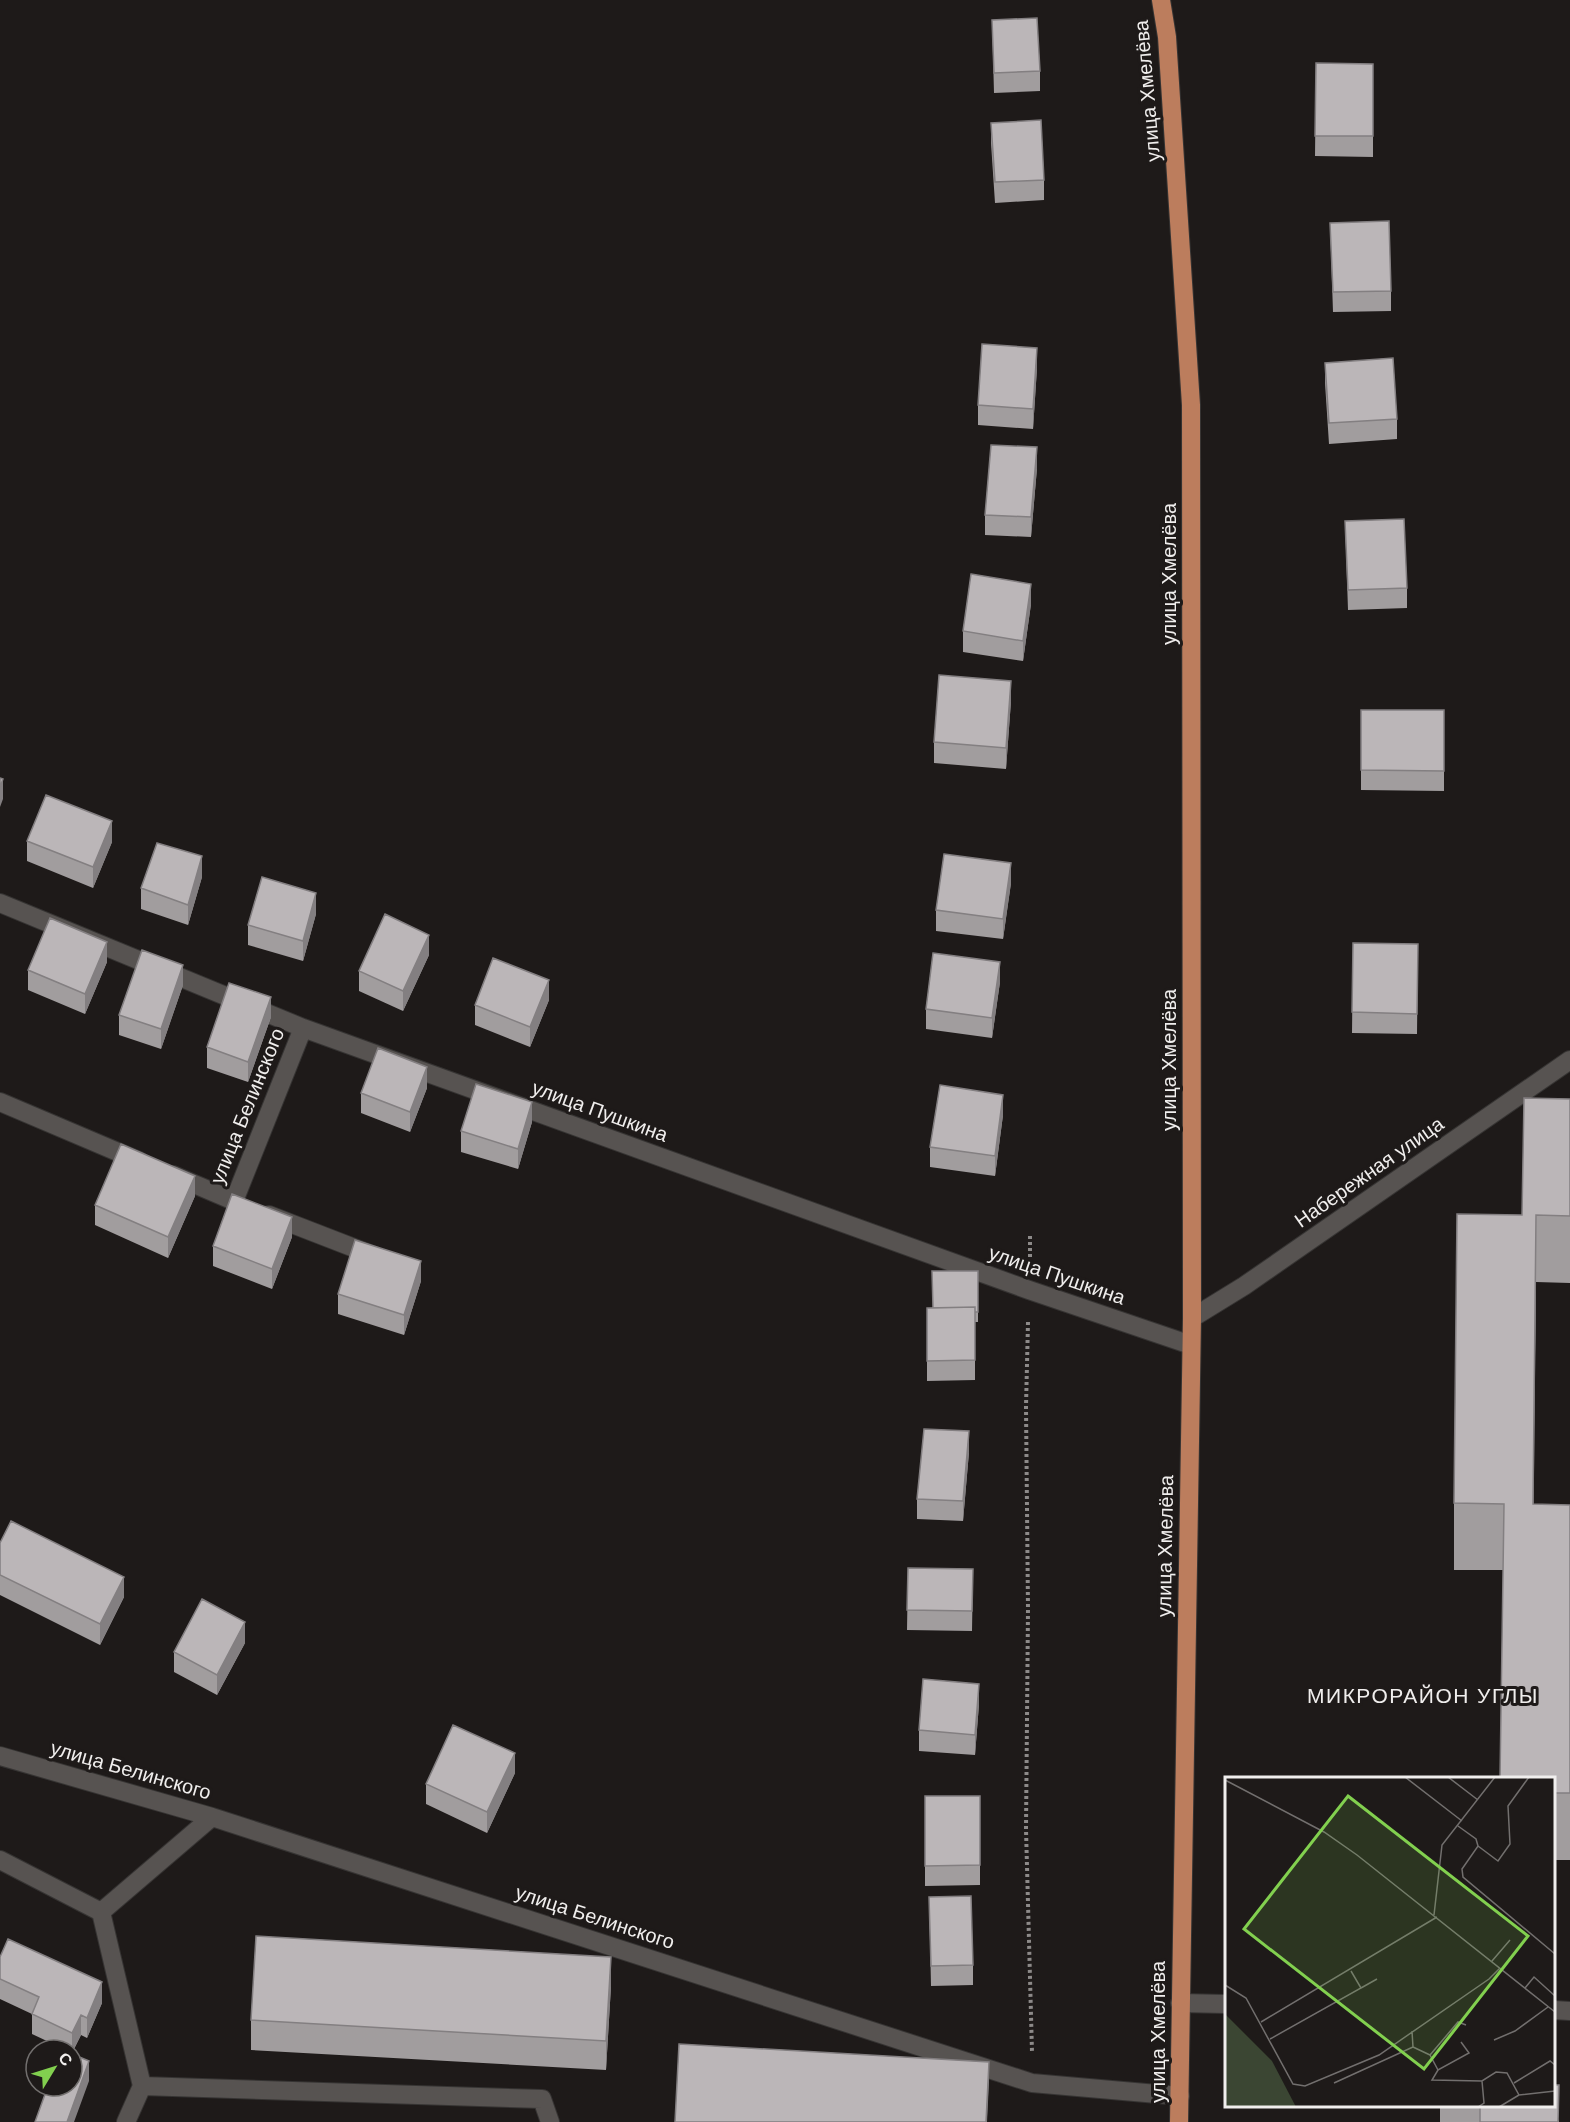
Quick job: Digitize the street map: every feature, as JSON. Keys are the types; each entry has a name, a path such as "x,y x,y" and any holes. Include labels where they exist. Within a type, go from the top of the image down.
{"main road":[{"name":"улица Хмелёва","path":"1161,0 1167,37 1191,405 1192,1318 1179,2122"}],"street":[{"name":"улица Пушкина","path":"0,903 303,1028 1029,1290 1191,1345"},
{"name":"улица Белинского","path":"0,1102 234,1201 303,1028"},
{"name":"Набережная улица","path":"1192,1318 1244,1286 1570,1060"},
{"path":"234,1201 394,1263"},
{"name":"улица Белинского","path":"0,1756 212,1817 1032,2083 1180,2096"},
{"path":"101,1912 212,1817"},
{"path":"0,1860 101,1912 142,2086 126,2122"},
{"path":"1180,2002 1225,2004"},
{"path":"1555,2010 1570,2011"},
{"path":"142,2086 542,2099 550,2122"}],"path":[{"path":"1030,1233 1026,1407 1028,1609 1026,1829 1032,2083"}],"building":[{"path":"1037,18 1040,71 994,73 992,20"},
{"path":"1316,63 1373,64 1373,136 1315,136"},
{"path":"1041,120 1044,180 995,182 991,123"},
{"path":"1389,221 1391,291 1333,292 1330,223"},
{"path":"982,344 1037,348 1033,409 978,405"},
{"path":"1393,358 1397,419 1329,423 1325,363"},
{"path":"991,445 1037,447 1031,517 985,515"},
{"path":"1404,519 1407,588 1348,590 1345,521"},
{"path":"971,574 1031,584 1023,641 963,631"},
{"path":"939,675 1011,681 1006,748 934,742"},
{"path":"1361,710 1444,710 1444,771 1361,770"},
{"path":"46,795 112,821 93,867 27,841"},
{"path":"157,843 202,856 188,905 141,888"},
{"path":"944,854 1011,863 1003,919 936,910"},
{"path":"262,877 316,893 303,941 248,925"},
{"path":"385,914 429,935 403,991 359,971"},
{"path":"50,918 107,942 85,994 28,970"},
{"path":"1353,943 1418,944 1417,1014 1352,1012"},
{"path":"142,950 183,965 161,1029 119,1015"},
{"path":"933,953 1000,962 992,1018 926,1009"},
{"path":"493,958 549,980 530,1027 475,1005"},
{"path":"229,983 271,997 248,1062 207,1047"},
{"path":"378,1048 427,1067 410,1112 361,1093"},
{"path":"476,1084 532,1102 518,1149 461,1131"},
{"path":"940,1085 1003,1095 995,1156 930,1147"},
{"path":"1524,1098 1570,1099 1570,1216 1536,1215 1533,1504 1570,1505 1570,1793 1555,1793 1555,1777 1500,1777 1504,1504 1454,1503 1457,1214 1522,1215"},
{"path":"121,1144 195,1176 168,1237 95,1205"},
{"path":"232,1194 292,1217 272,1269 213,1246"},
{"path":"355,1240 421,1261 404,1315 338,1294"},
{"path":"932,1271 978,1271 978,1312 975,1312 975,1307 933,1308"},
{"path":"975,1307 975,1360 927,1361 927,1308"},
{"path":"924,1429 969,1431 963,1501 917,1499"},
{"path":"11,1521 124,1577 100,1624 0,1575 0,1543"},
{"path":"908,1568 973,1569 972,1611 907,1610"},
{"path":"202,1599 245,1622 217,1675 174,1652"},
{"path":"923,1679 979,1684 975,1735 919,1730"},
{"path":"453,1725 515,1753 487,1812 426,1784"},
{"path":"925,1796 980,1796 980,1865 925,1866"},
{"path":"971,1896 973,1965 931,1966 929,1897"},
{"path":"256,1936 611,1957 606,2041 251,2020"},
{"path":"8,1939 102,1982 87,2018 81,2015 72,2033 32,2014 39,1997 0,1979 0,1957"},
{"path":"679,2044 989,2062 986,2122 675,2122"},
{"path":"84,2059 89,2061 84,2075"},
{"path":"1555,2085 1559,2085 1558,2122 1480,2122 1480,2107 1555,2107"},
{"path":"44,2098 76,2098 67,2122 35,2122"}],"district":[{"name":"МИКРОРАЙОН УГЛЫ","path":"1423,1696"}]}
